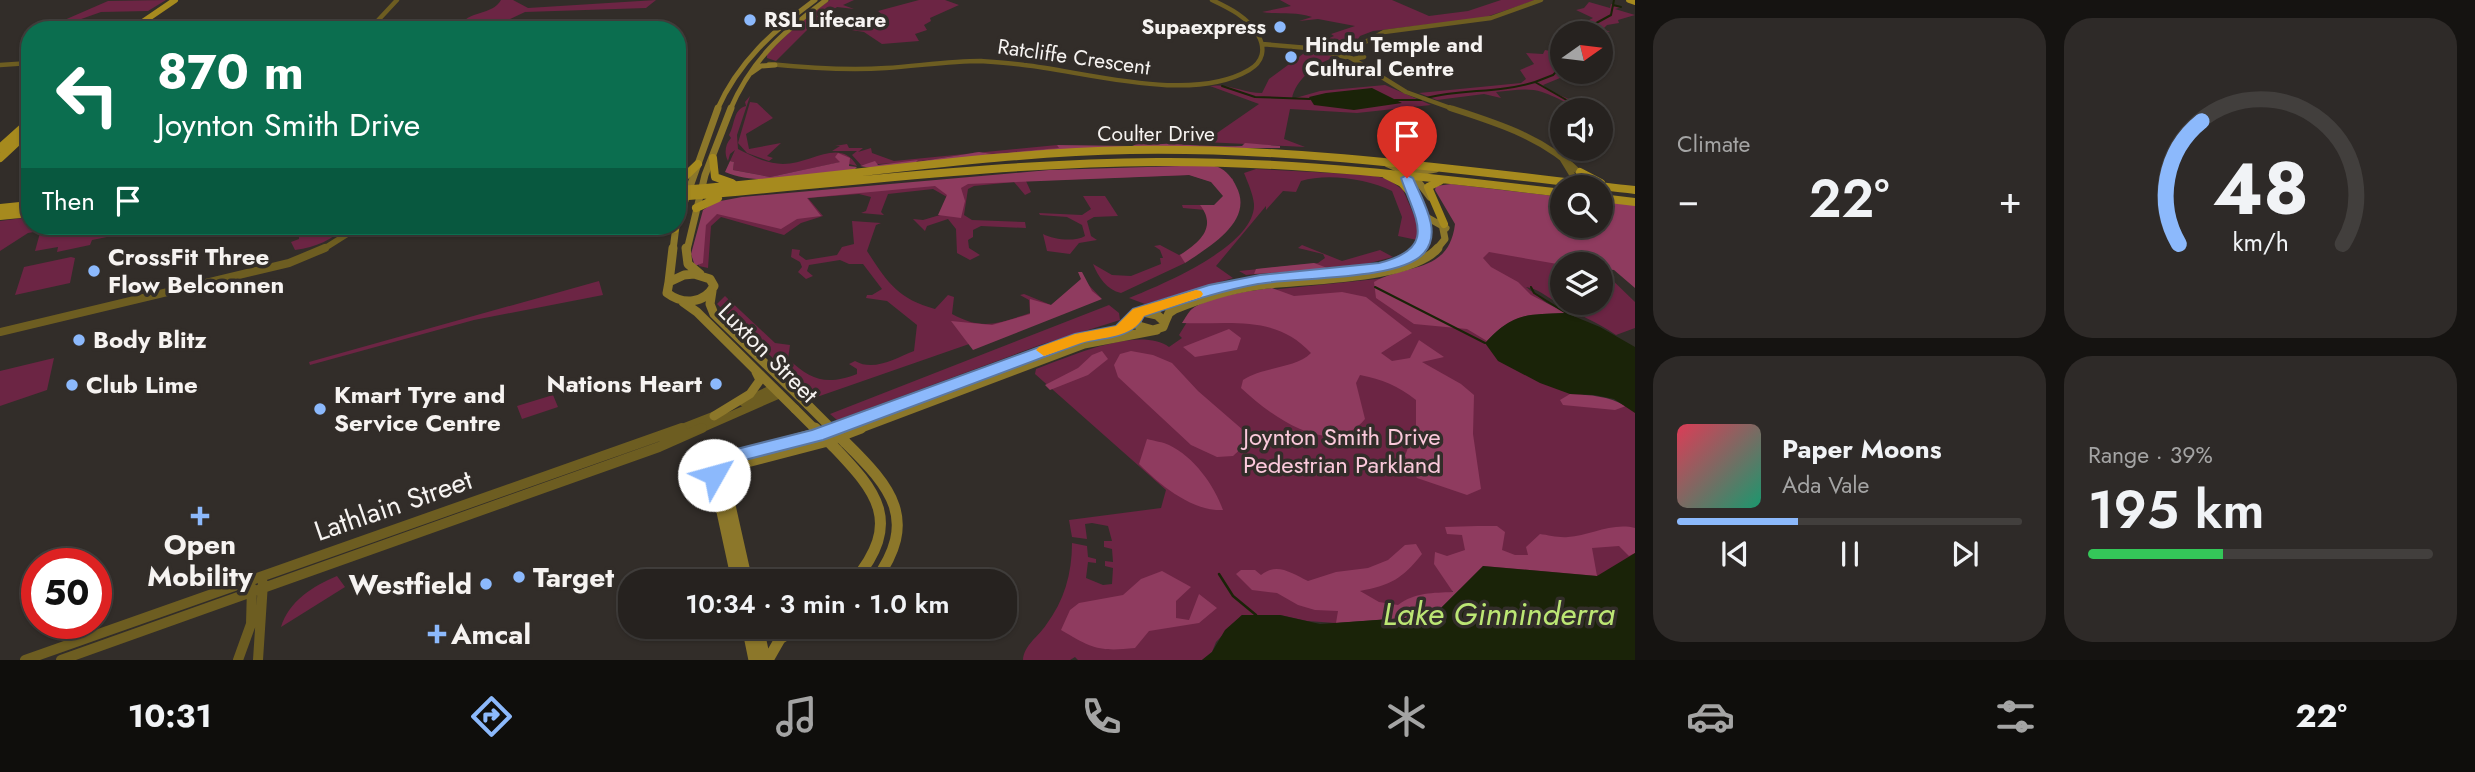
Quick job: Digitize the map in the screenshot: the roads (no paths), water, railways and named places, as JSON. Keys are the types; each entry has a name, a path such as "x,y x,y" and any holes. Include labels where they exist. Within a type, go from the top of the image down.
{"main road":[{"path":"144,21 175,0"},
{"path":"151,21 182,0"},
{"path":"686,190 723,96 742,67 787,21 815,0"},
{"path":"700,274 688,262 686,245 722,131 745,79 762,54 795,22 827,0"},
{"path":"762,54 774,64"},
{"path":"745,79 757,68 774,64"},
{"path":"709,131 722,131"},
{"path":"0,148 21,135"},
{"path":"0,158 21,138"},
{"name":"Coulter Drive","path":"686,194 749,184 1021,156 1116,151 1222,151 1331,156 1550,181"},
{"path":"1331,156 1393,165 1413,175 1420,180 1445,226"},
{"path":"713,158 714,175 718,179 749,184"},
{"name":"Coulter Drive","path":"701,192 1130,163 1238,163 1367,171 1550,191"},
{"path":"686,175 698,164"},
{"path":"1426,237 1421,214 1410,193 1407,178 1425,170 1461,169"},
{"path":"1527,177 1560,177 1570,170"},
{"path":"1367,171 1395,179 1410,193"},
{"path":"1580,172 1600,183 1635,189"},
{"path":"744,569 725,483 729,470 739,464 824,442 1083,344 1161,326 1175,309 1231,290 1286,281 1387,272 1409,266 1427,259 1439,248 1445,226 1429,190 1430,184 1441,180 1468,181"},
{"name":"Coulter Drive","path":"1613,187 1635,189"},
{"path":"696,208 715,198 760,190"},
{"path":"1613,198 1635,201"},
{"path":"0,208 21,206"},
{"path":"0,215 21,214"},
{"path":"1421,214 1445,226"},
{"path":"734,569 716,485 716,470 722,463 736,456 816,435 1059,345 1121,330 1134,321 1136,314 1209,290 1241,282 1393,264 1418,251 1432,231 1445,226"},
{"path":"686,233 690,228"},
{"path":"674,235 667,293 678,300 698,300 712,291"},
{"path":"671,254 680,248 684,235"},
{"path":"669,282 683,275 700,274"},
{"name":"Luxton Street","path":"700,274 712,281 710,304 714,314 885,484 895,506 896,542 883,569"},
{"name":"Luxton Street","path":"678,300 697,312 866,481 880,511 876,548 863,569"},
{"path":"1144,312 1157,315 1161,326"},
{"path":"1134,321 1143,328 1161,326"},
{"path":"714,416 750,394 758,386 760,380 757,373 746,361"},
{"path":"777,391 788,386"},
{"path":"753,639 754,660"},
{"path":"757,639 766,660"},
{"path":"766,660 770,649 780,639"}],"street":[{"path":"378,21 399,0"},
{"path":"382,21 399,0"},
{"path":"1212,0 1247,21 1262,43 1362,56"},
{"path":"1347,54 1370,37 1397,29 1491,18 1541,0"},
{"name":"Ratcliffe Crescent","path":"742,67 755,62 859,70 1000,62 1133,83 1183,85 1219,81 1252,71 1264,58 1262,43"},
{"path":"1357,47 1367,67"},
{"path":"753,53 751,58 755,62"},
{"path":"1347,54 1385,81 1414,95 1511,129 1550,150"},
{"path":"0,65 21,64"},
{"path":"1563,161 1573,175"},
{"path":"1566,161 1583,175"},
{"path":"0,332 289,263 347,235"},
{"name":"Lathlain Street","path":"61,660 257,584 655,439 777,391"},
{"name":"Lathlain Street","path":"25,660 659,447 777,391"},
{"path":"238,660 248,635 257,584"},
{"path":"257,584 258,660"}],"water":[{"path":"1372,88 1402,103 1354,110 1314,105 1309,97 1326,93"},
{"path":"1540,314 1571,315 1600,327 1635,347 1635,413 1614,399 1570,394 1540,383 1498,361 1485,343 1513,320"},
{"name":"Lake Ginninderra","path":"1635,553 1635,660 1202,660 1212,652 1225,630 1242,615 1280,615 1320,624 1433,616 1483,566 1597,576"}],"waterway":[{"path":"1613,5 1614,0"},
{"path":"1600,21 1611,15 1613,5"},
{"path":"1613,5 1621,7"},
{"path":"1535,82 1550,76"},
{"path":"1426,98 1535,82"},
{"path":"1535,82 1563,98"},
{"path":"1222,86 1255,97 1310,99"},
{"path":"1395,100 1421,100"},
{"path":"1375,287 1485,343"},
{"path":"1531,287 1534,293 1550,303"},
{"path":"1219,574 1233,596 1256,615"}],"place":[{"name":"RSL Lifecare","path":"750,20"},
{"name":"Supaexpress","path":"1280,27"},
{"name":"Hindu Temple and Cultural Centre","path":"1291,57"},
{"name":"CrossFit Three Flow Belconnen","path":"94,271"},
{"name":"Body Blitz","path":"79,340"},
{"name":"Nations Heart","path":"716,384"},
{"name":"Club Lime","path":"72,385"},
{"name":"Kmart Tyre and Service Centre","path":"320,409"},
{"name":"Open Mobility","path":"200,516"},
{"name":"Target","path":"519,577"},
{"name":"Westfield","path":"486,584"},
{"name":"Amcal","path":"437,634"}],"park label":[{"name":"Joynton Smith Drive Pedestrian Parkland","path":"1342,451"}]}
